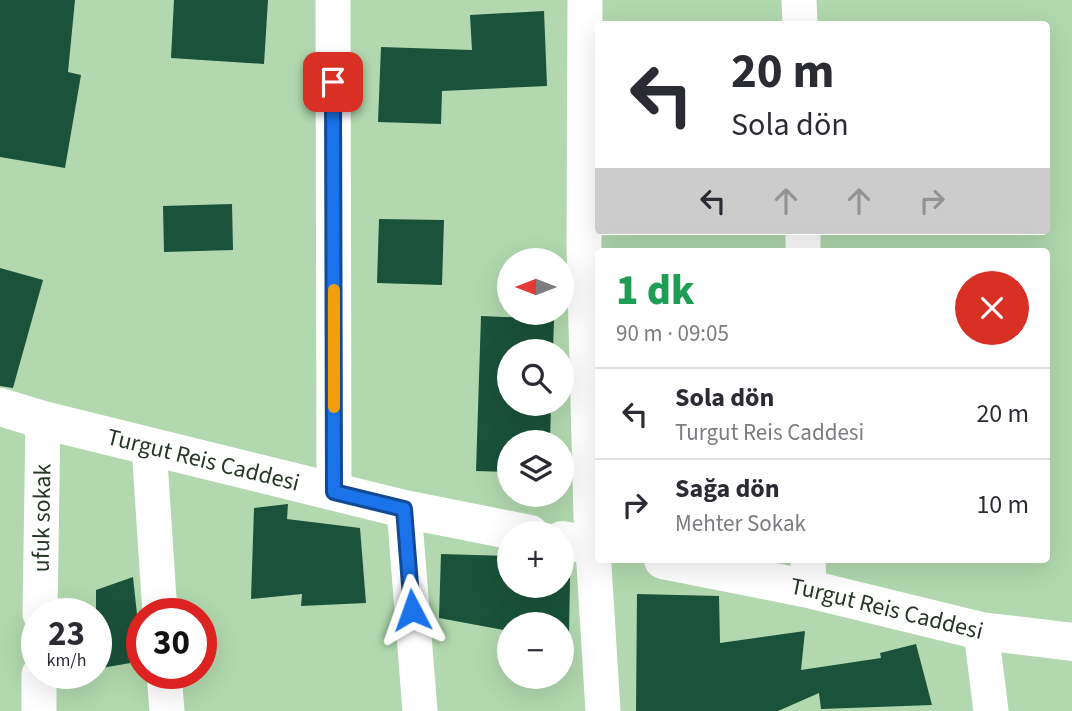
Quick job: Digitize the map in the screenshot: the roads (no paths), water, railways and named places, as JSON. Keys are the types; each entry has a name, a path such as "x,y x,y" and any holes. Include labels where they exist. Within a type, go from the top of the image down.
{"street":[{"path":"333,0 334,492"},
{"path":"585,0 584,544 603,711"},
{"path":"799,0 800,21"},
{"name":"Turgut Reis Caddesi","path":"0,407 43,421 404,509 497,527"},
{"name":"ufuk sokak","path":"40,598 43,421"},
{"path":"149,446 159,598"},
{"path":"404,509 420,711"},
{"name":"Turgut Reis Caddesi","path":"694,563 808,574 981,631 1072,642"},
{"path":"981,631 991,711"},
{"path":"39,689 39,711"},
{"path":"165,689 167,711"}]}
